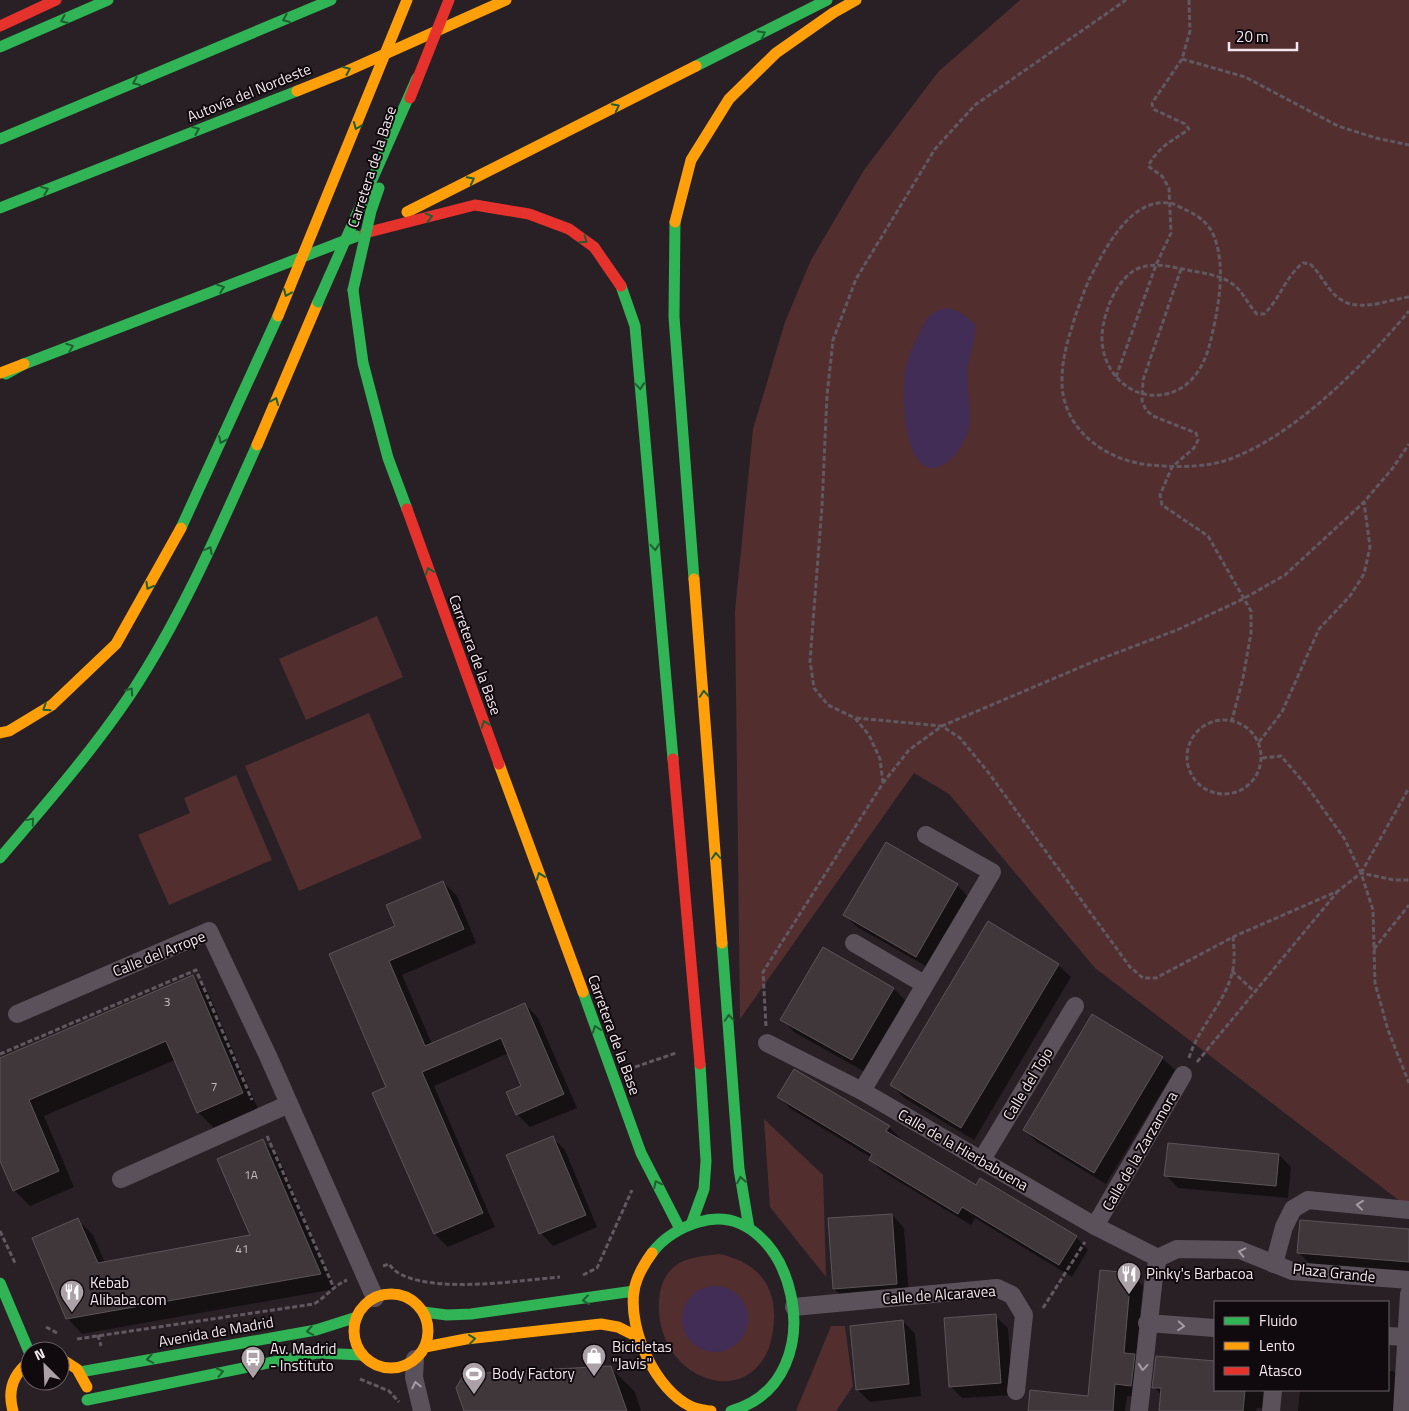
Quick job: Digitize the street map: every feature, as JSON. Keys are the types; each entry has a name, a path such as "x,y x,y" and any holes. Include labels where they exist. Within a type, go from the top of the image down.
{"main road":[{"path":"0,26 56,0"},
{"path":"0,47 108,0"},
{"path":"0,139 331,0"},
{"path":"0,733 9,731 52,705 116,644 188,516 278,316 408,0"},
{"path":"0,858 77,766 145,669 218,532 417,78 448,0"},
{"name":"Autovía del Nordeste","path":"0,208 346,71 506,0"},
{"path":"0,373 365,233 827,0"},
{"path":"749,1228 739,1169 674,317 676,220 691,160 729,99 776,53 832,13 856,0"},
{"name":"Carretera de la Base","path":"417,78 371,211 353,290 363,363 388,458 641,1153 679,1228"},
{"path":"365,233 475,205 529,214 569,229 594,247 623,290 635,326 699,1050 706,1161 704,1189 692,1222"},
{"path":"0,378 24,364"},
{"path":"711,1411 694,1409 672,1392 649,1362 638,1336 634,1314 634,1291 642,1267 659,1244 679,1228 692,1222 721,1218 749,1228 773,1252 787,1277 794,1306 794,1342 775,1382 770,1401"},
{"path":"0,1283 25,1341"},
{"path":"423,1312 439,1315 464,1315 599,1298 634,1291"},
{"path":"356,1317 354,1330 356,1343 362,1354 371,1362 382,1367 405,1366 420,1353 428,1336 427,1323 423,1312 416,1304 396,1295 375,1298"},
{"name":"Avenida de Madrid","path":"80,1372 316,1330 356,1317 364,1306 375,1298"},
{"path":"420,1353 466,1340 601,1324 618,1327 638,1336"},
{"path":"70,1364 80,1372 87,1386 85,1406 317,1353 362,1354"},
{"path":"13,1411 5,1392 20,1368"},
{"path":"731,1411 752,1404 775,1382"}],"street":[{"path":"862,1091 992,872 926,835"},
{"name":"Calle del Arrope","path":"17,1014 209,931 289,1104 362,1273 375,1298"},
{"path":"854,943 924,984"},
{"name":"Calle del Tojo","path":"981,1161 1075,1006"},
{"name":"Calle de la Hierbabuena","path":"767,1043 862,1091 1095,1226 1158,1258"},
{"name":"Calle de la Zarzamora","path":"1095,1226 1183,1075"},
{"path":"121,1179 289,1104"},
{"path":"1274,1264 1284,1227 1292,1209 1308,1200 1409,1210"},
{"name":"Plaza Grande","path":"1158,1258 1177,1249 1240,1250 1292,1271 1409,1280"},
{"path":"1139,1411 1147,1323 1158,1258"},
{"name":"Calle de Alcaravea","path":"794,1306 996,1288 1012,1295 1024,1315"},
{"path":"1402,1411 1409,1294"},
{"path":"1016,1391 1024,1315"},
{"path":"1147,1323 1214,1328"},
{"path":"1389,1336 1406,1337"},
{"path":"420,1353 414,1377 422,1411"},
{"path":"1271,1411 1273,1391"}],"path":[{"path":"1126,0 975,105 934,149 856,279 832,340 810,661 814,688 828,705 855,718 942,726 960,738 988,772 1107,937 1130,966 1143,978 1156,978 1233,937 1338,891"},
{"path":"1116,377 1156,265 1171,233 1169,188 1162,176 1148,166 1156,153 1167,142 1189,129 1185,124 1153,109 1152,103 1182,59 1190,31 1188,0"},
{"path":"1182,59 1244,76 1338,126 1376,138 1409,145"},
{"path":"1409,297 1373,305 1352,306 1331,291 1310,264 1303,263 1287,279 1271,307 1264,314 1257,314 1234,285 1220,277 1156,265 1140,268 1128,274 1108,308 1102,336 1106,358 1116,377 1127,389 1143,394 1164,395 1178,391 1196,377 1207,354 1216,321 1220,277 1215,238 1206,223 1195,214 1169,203 1144,207 1124,224 1108,245 1088,283 1064,354 1061,383 1065,404 1074,423 1088,440 1109,454 1135,464 1172,467 1200,465 1224,460 1264,442 1341,383 1360,366 1409,311"},
{"path":"1181,269 1143,380 1142,401 1146,410 1153,416 1196,433 1198,440 1194,448 1172,467 1160,496 1162,505 1208,536 1251,611 1251,633 1243,678 1232,720"},
{"path":"767,1043 763,972 883,783 909,750 942,726 1076,669 1177,630 1243,599 1285,575 1364,502 1392,469 1409,444"},
{"path":"1259,742 1282,712 1319,629 1350,596 1364,574 1370,547 1364,502"},
{"path":"855,718 869,735 880,759 883,783"},
{"path":"1232,720 1249,728 1259,742 1262,758 1257,776 1244,790 1225,795 1206,791 1193,779 1186,761 1189,742 1200,728 1214,721 1232,720"},
{"path":"1262,758 1280,756 1306,785 1344,838 1361,873 1373,910 1375,983 1388,1030 1409,1083"},
{"path":"1183,1075 1206,1053 1338,891 1361,873 1409,788"},
{"path":"1361,873 1394,880 1409,880"},
{"path":"1374,949 1409,906"},
{"path":"1183,1075 1193,1043 1221,996 1232,971 1233,937"},
{"path":"0,1054 196,970 333,1286"},
{"path":"1232,971 1255,992"},
{"path":"613,1075 680,1052"},
{"path":"573,1276 582,1275 597,1268 633,1192 629,1183"},
{"path":"1024,1315 1042,1310 1095,1226"},
{"path":"0,1231 17,1267"},
{"path":"74,1340 314,1304 325,1297 333,1286 389,1264 394,1272 429,1284 461,1285 564,1277"},
{"path":"42,1321 47,1330 65,1337"}],"shaded area":[{"path":"1020,0 1409,0 1409,1208 1095,968 949,794 914,773 740,1019 735,611 753,429 785,322 811,260 864,170 938,72"},
{"path":"947,308 963,314 976,326 967,374 970,419 968,432 956,454 942,466 934,468 927,467 919,461 914,453 907,429 904,389 907,363 924,323 936,311"},
{"path":"377,616 403,677 306,720 279,659"},
{"path":"369,713 422,838 299,891 245,766"},
{"path":"236,775 272,860 169,905 138,835 190,813 184,798"},
{"path":"764,1119 823,1175 826,1277 770,1207"},
{"path":"719,1254 750,1266 760,1276 768,1287 773,1300 774,1315 769,1348 757,1367 741,1378 723,1381 705,1378 688,1368 673,1353 663,1333 659,1310 659,1298 664,1280 675,1266 690,1259"},
{"path":"715,1286 728,1288 743,1301 746,1306 748,1319 746,1332 733,1347 728,1350 715,1352 702,1350 687,1337 684,1332 682,1319 684,1306 697,1291 702,1288"},
{"path":"831,1326 845,1326 853,1386 836,1411 796,1411"}],"building":[{"path":"886,842 958,884 916,957 843,915"},
{"path":"443,881 464,929 389,961 425,1046 525,1003 564,1094 516,1115 506,1092 521,1086 501,1038 422,1072 483,1213 434,1234 372,1093 386,1087 329,954 395,926 386,905"},
{"path":"988,921 1059,964 961,1128 890,1085"},
{"path":"823,947 894,988 852,1060 780,1020"},
{"path":"193,975 243,1093 197,1113 166,1041 29,1100 59,1171 13,1191 0,1161 0,1058"},
{"path":"1092,1014 1163,1057 1094,1173 1023,1130"},
{"path":"794,1069 890,1126 886,1131 976,1185 980,1178 1077,1236 1059,1265 962,1207 958,1214 869,1160 872,1154 777,1097"},
{"path":"553,1136 586,1215 539,1234 506,1155"},
{"path":"263,1139 321,1274 66,1319 32,1238 78,1218 98,1263 250,1235 217,1159"},
{"path":"1168,1143 1279,1154 1276,1186 1164,1176"},
{"path":"892,1214 897,1284 833,1289 828,1218"},
{"path":"1300,1220 1409,1229 1409,1262 1297,1253"},
{"path":"1100,1270 1131,1273 1124,1353 1135,1354 1131,1386 1115,1384 1113,1411 1028,1411 1030,1390 1088,1396"},
{"path":"996,1314 1001,1383 949,1387 944,1318"},
{"path":"903,1320 909,1384 856,1390 850,1326"},
{"path":"1156,1356 1214,1361 1214,1391 1245,1391 1243,1411 1159,1411 1161,1388 1152,1388"},
{"path":"611,1366 627,1411 464,1411 456,1388 464,1374"}],"traffic: fast":[{"path":"0,47 108,0"},
{"path":"0,139 331,0"},
{"path":"696,66 827,0"},
{"path":"318,302 417,78"},
{"path":"0,208 297,91"},
{"path":"353,290 371,211 379,188"},
{"path":"675,222 674,317 694,579"},
{"path":"6,374 24,364 357,236"},
{"path":"621,286 635,326 673,759"},
{"path":"353,290 363,363 388,458 407,509"},
{"path":"181,528 278,316"},
{"path":"0,858 100,737 149,666 183,604 257,445"},
{"path":"722,943 739,1169 749,1228"},
{"path":"583,992 641,1153 679,1227"},
{"path":"692,1222 704,1189 706,1161 700,1064"},
{"path":"652,1253 667,1238 686,1227 699,1222 731,1221 758,1235 779,1261 791,1294 793,1330 785,1364 765,1393 731,1411"},
{"path":"0,1283 25,1341"},
{"path":"423,1312 447,1315 471,1314 634,1291"},
{"path":"80,1372 316,1330 357,1317"},
{"path":"87,1400 317,1353 362,1355"}],"traffic: slow":[{"path":"278,316 407,0"},
{"path":"297,91 347,71 506,0"},
{"path":"675,222 691,160 729,99 776,53 833,13 856,0"},
{"path":"407,212 696,66"},
{"path":"257,445 318,302"},
{"path":"0,373 24,364"},
{"path":"0,733 9,731 52,705 116,644 181,528"},
{"path":"694,579 722,943"},
{"path":"499,764 583,992"},
{"path":"652,1253 641,1271 634,1291 633,1307 640,1341 656,1374 667,1388 692,1407 711,1411"},
{"path":"391,1294 405,1297 417,1305 425,1317 428,1331 425,1345 417,1357 405,1365 391,1368 377,1365 365,1357 357,1345 354,1331 357,1317 365,1305 377,1297 391,1294"},
{"path":"425,1347 466,1339 601,1324 618,1327 638,1337"},
{"path":"70,1364 77,1369 87,1387"},
{"path":"13,1411 11,1389 20,1370"}],"traffic: jam":[{"path":"0,26 56,0"},
{"path":"410,98 449,0"},
{"path":"365,233 475,205 529,214 569,229 594,247 621,286"},
{"path":"407,509 499,764"},
{"path":"673,759 700,1064"}],"place":[{"name":"Pinky's Barbacoa","path":"1129,1295"},
{"name":"Kebab Alibaba.com","path":"72,1313"},
{"name":"Bicicletas \"Javis\"","path":"594,1377"},
{"name":"Av. Madrid - Instituto","path":"253,1379"},
{"name":"Body Factory","path":"474,1395"}]}
